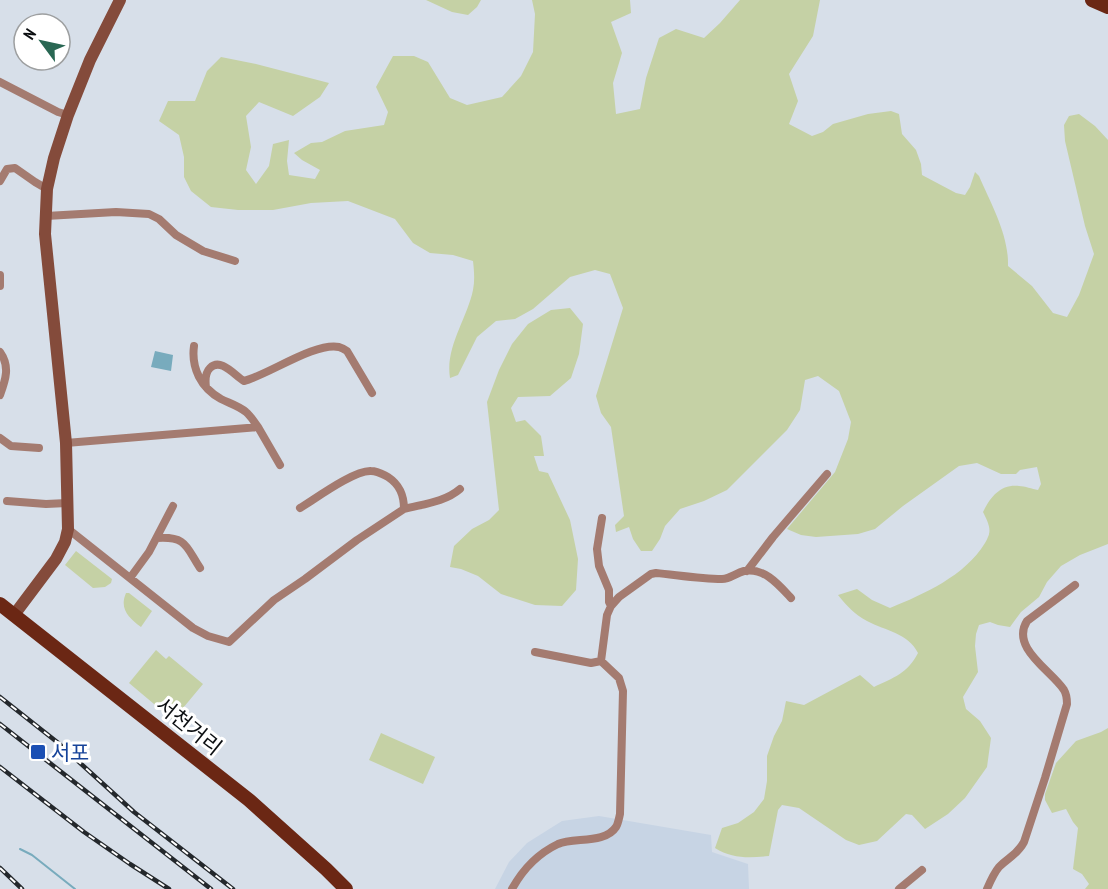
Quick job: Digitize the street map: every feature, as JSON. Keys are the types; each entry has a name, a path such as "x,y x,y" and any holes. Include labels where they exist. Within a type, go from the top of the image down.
{"main road":[{"path":"1092,0 1108,7"},
{"name":"서천거리","path":"0,604 249,801 346,889"}],"street":[{"path":"14,615 56,559 65,543 68,529 66,443 45,234 47,189 68,115 90,60 120,0"},
{"path":"0,82 68,115"},
{"path":"0,181 8,169 15,168 47,189"},
{"path":"46,216 116,212 149,214 203,251 235,261"},
{"path":"0,275 0,286"},
{"path":"194,346 193,364 198,376 213,394 249,414 280,465"},
{"path":"206,387 207,372 215,364 222,365 244,381 322,348 336,346 347,351 372,393"},
{"path":"0,352 6,359 7,366 0,395"},
{"path":"66,443 258,428"},
{"path":"0,438 11,446 39,448"},
{"path":"300,508 355,474 368,471 380,472 399,487 404,500 404,509"},
{"path":"747,571 827,474"},
{"path":"68,529 193,628 208,636 229,642 274,600 357,540 404,509 441,500 460,489"},
{"path":"7,501 67,503"},
{"path":"130,578 149,552 173,506"},
{"path":"602,518 597,549 599,566 609,590 611,606"},
{"path":"157,538 179,539 191,551 200,568"},
{"path":"601,661 607,615 611,606 618,597 651,574 725,579 747,571 763,574 774,580 791,598"},
{"path":"987,889 999,868 1014,856 1024,842 1046,778 1067,704 1064,690 1036,661 1026,646 1023,639 1023,627 1027,621 1075,585"},
{"path":"536,652 591,663 601,661"},
{"path":"512,889 524,869 539,854 561,843 597,838 612,832 617,826 620,814 623,691 619,678 601,661"},
{"path":"899,889 922,870"}],"shaded area":[{"path":"599,816 711,835 712,852 748,864 749,889 495,889 509,862 527,843 562,821"}],"green space":[{"path":"426,0 481,0 468,15 452,12"},
{"path":"532,0 630,0 631,13 611,22 622,53 613,83 616,114 640,109 646,78 659,38 676,29 704,38 740,0 820,0 813,36 789,74 798,101 789,124 812,136 823,132 833,124 868,114 891,111 899,114 902,134 916,150 922,175 956,193 965,195 975,172 979,176 1006,243 1008,266 1032,286 1053,313 1067,317 1079,295 1094,254 1065,141 1064,125 1069,116 1079,114 1108,140 1108,544 1080,555 1061,566 1047,582 1039,597 1021,612 1010,627 990,622 979,625 975,646 978,672 963,697 966,709 980,721 991,738 987,767 965,798 948,814 925,829 912,815 906,814 877,841 859,845 846,840 799,808 782,805 778,810 769,856 735,856 715,848 722,828 738,823 754,812 764,799 767,756 782,721 786,701 804,705 860,675 874,687 905,670 918,653 914,646 896,633 859,616 838,595 857,589 872,600 890,608 943,583 977,555 985,542 989,535 989,528 983,512 993,496 1002,489 1013,486 1038,490 1041,484 1037,467 1020,470 1016,474 1001,474 977,463 959,466 875,529 858,534 816,537 801,535 787,529 835,472 848,439 851,422 839,391 818,376 805,380 800,410 787,430 727,490 680,509 665,526 652,551 641,551 629,527 616,532 615,525 624,516 611,427 601,413 596,396 623,308 610,274 595,270 570,277 533,309 515,319 496,321 477,337 458,375 450,378 449,367 453,344 473,290 473,261 453,255 430,253 413,243 395,219 348,201 311,203 273,210 211,207 191,191 184,177 184,157 179,135 159,121 168,101 195,101 207,71 221,57 329,83 320,97 293,116 259,102 246,116 251,147 246,170 256,184 269,166 273,144 289,140 287,161 289,175 315,179 320,170 294,153 311,143 322,142 345,131 384,125 388,112 376,87 393,56 414,56 428,62 450,98 467,105 502,97 521,76 533,52 535,14"},
{"path":"570,308 583,324 579,354 571,378 550,396 518,397 511,408 516,422 525,420 541,436 544,456 534,456 539,471 548,473 570,520 578,559 576,590 562,606 535,605 501,594 478,576 450,567 454,546 472,529 489,520 499,510 487,402 499,370 512,344 528,324 551,310"},
{"path":"76,551 112,579 111,583 105,587 93,588 65,565"},
{"path":"126,593 152,611 141,627 126,613 124,599"},
{"path":"156,650 166,659 169,656 203,684 173,720 129,683"},
{"path":"1108,728 1108,889 1085,889 1089,884 1082,874 1073,869 1078,828 1066,809 1052,813 1045,800 1045,794 1056,763 1076,741"},
{"path":"381,733 435,757 423,784 369,760"}],"water":[{"path":"155,351 173,355 171,371 151,367"}],"waterway":[{"path":"20,849 32,855 75,889"}],"railway":[{"path":"0,697 57,742 134,812 233,889"},
{"path":"0,724 211,889"},
{"path":"0,767 84,832 169,889"},
{"path":"0,868 22,889"}],"place":[{"name":"서포","path":"38,752"}]}
